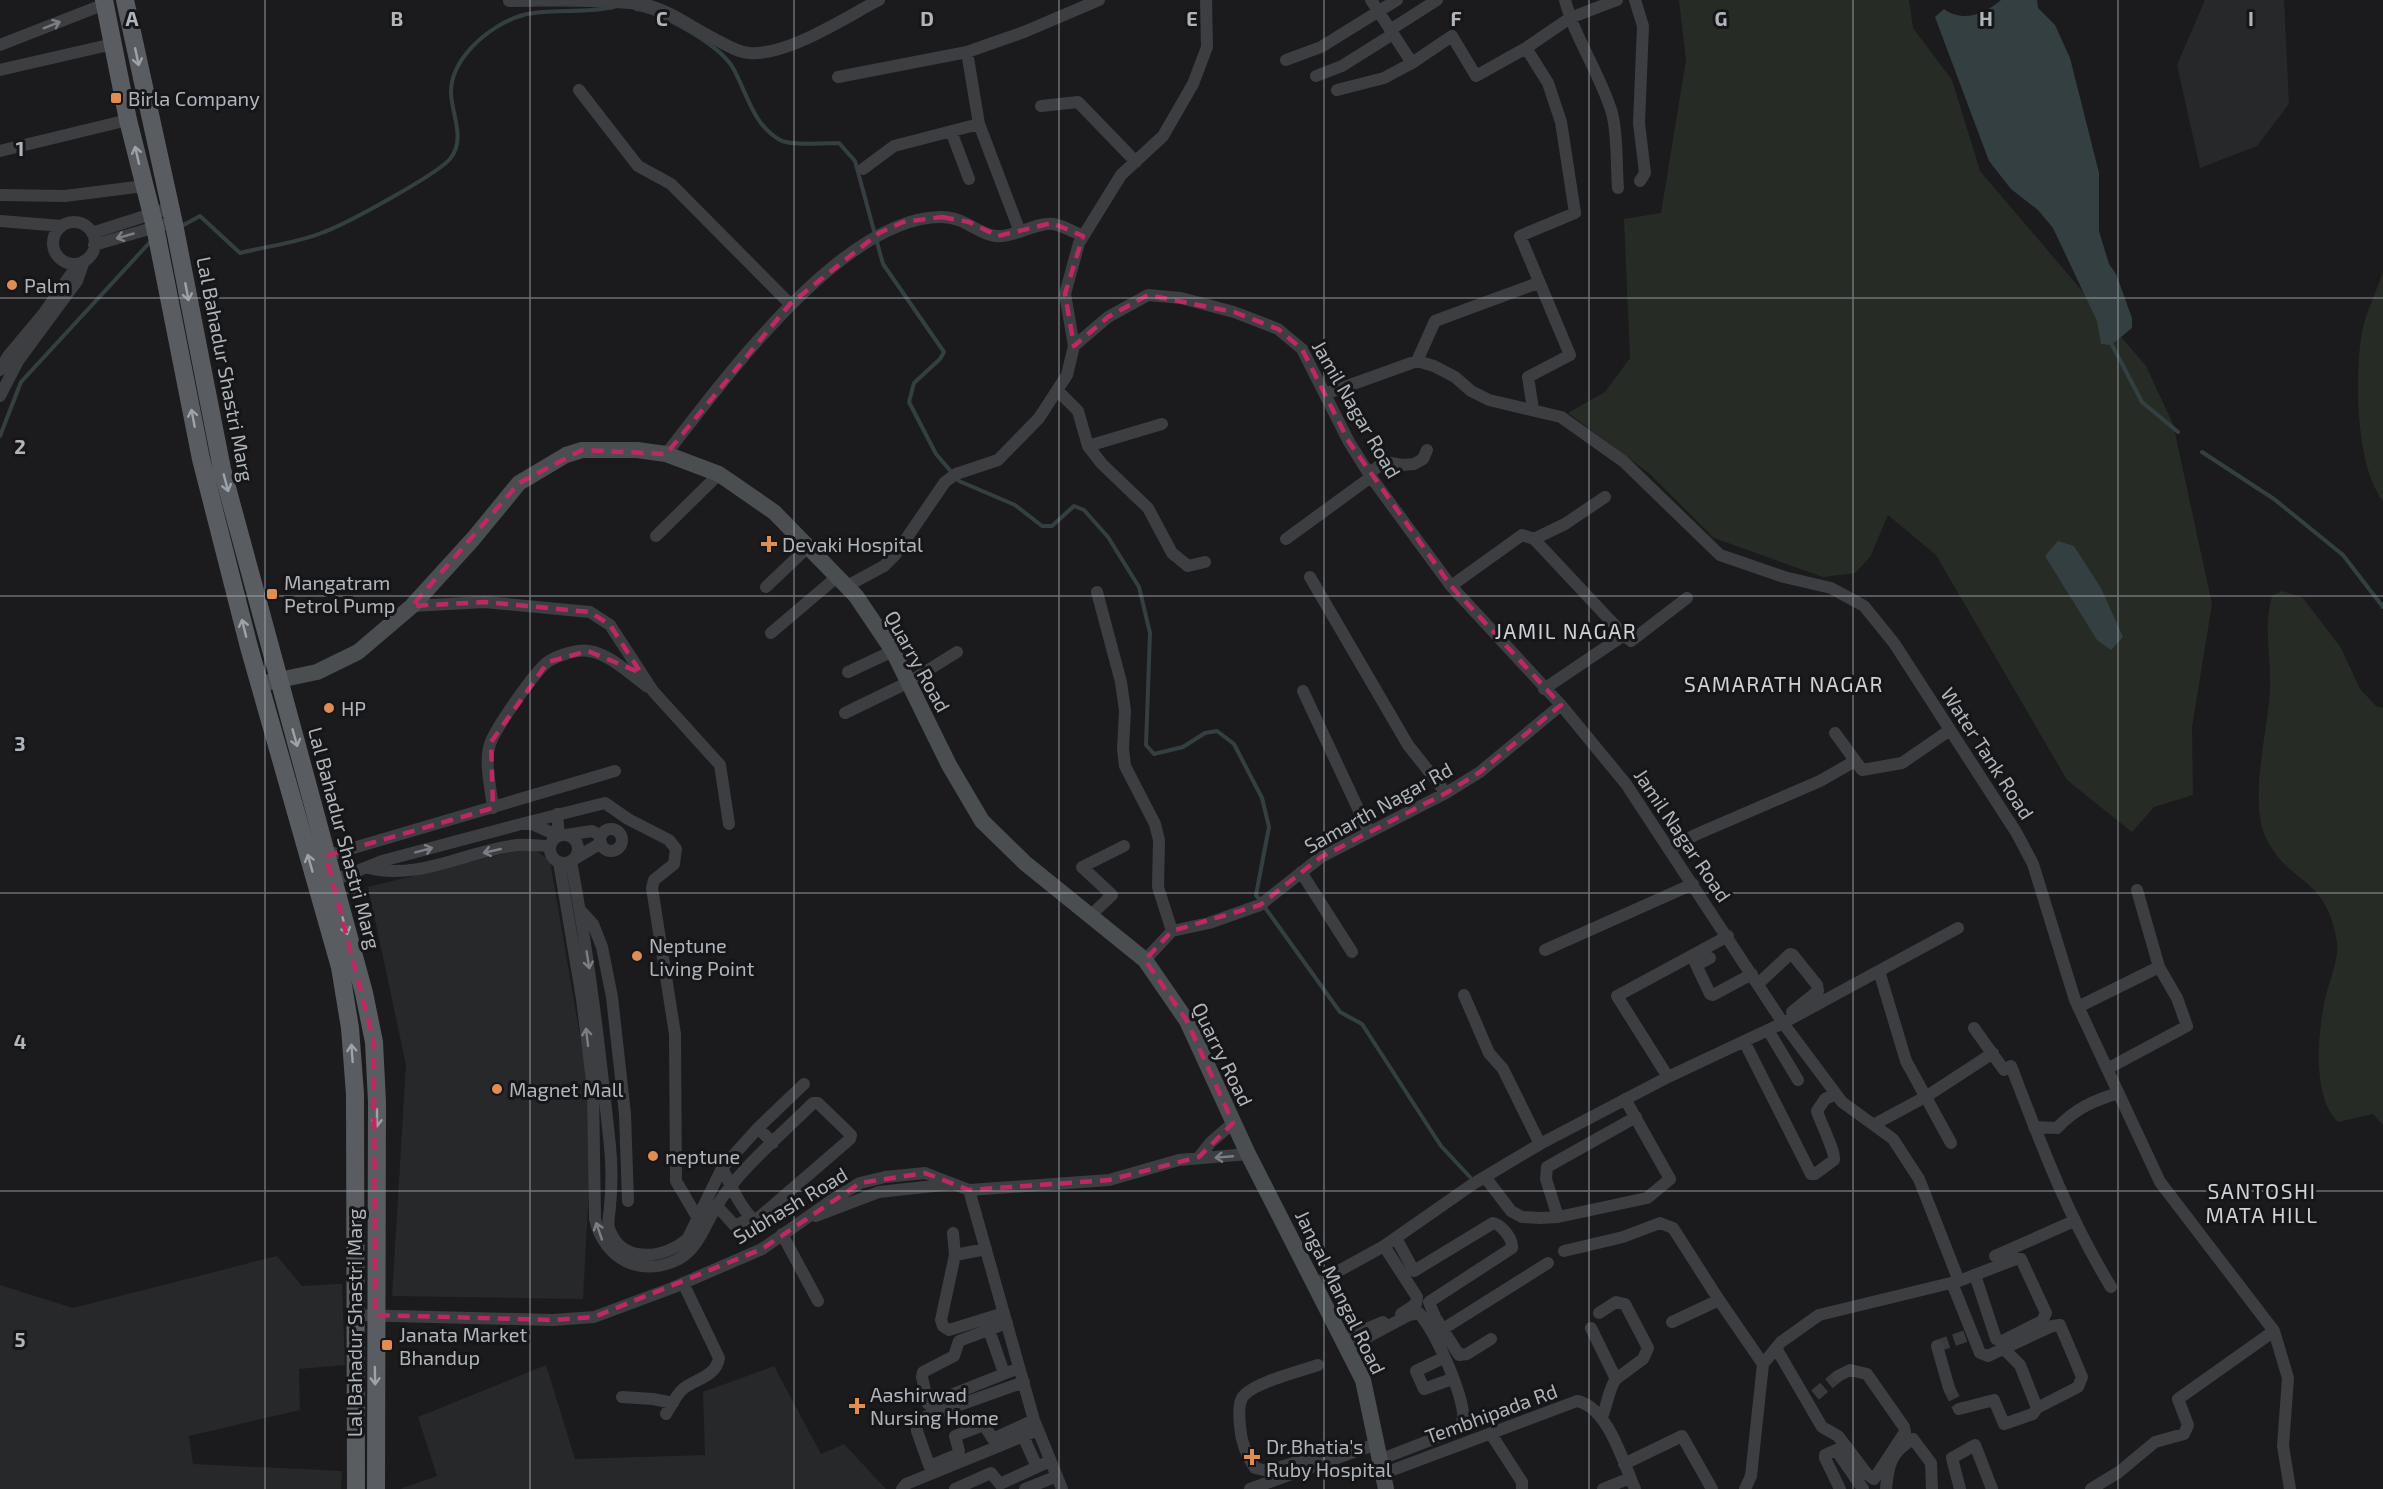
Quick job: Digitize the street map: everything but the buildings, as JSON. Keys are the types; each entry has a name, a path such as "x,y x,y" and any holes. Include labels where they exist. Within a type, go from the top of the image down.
{"main road":[{"name":"Lal Bahadur Shastri Marg","path":"125,0 173,222 222,469 374,1042 377,1142 376,1489"},
{"name":"Lal Bahadur Shastri Marg","path":"104,2 128,120 156,229 201,459 260,684 340,967 348,1018 355,1094 356,1489"},
{"name":"Quarry Road","path":"260,684 279,682 317,672 358,652 412,606 473,540 519,483 566,455 582,450 637,450 666,454 719,474 774,512 843,581 893,651 949,765 982,821 1025,863 1145,960 1187,1021 1233,1123"},
{"name":"Jangal Mangal Road","path":"1233,1123 1363,1380 1381,1467"}],"street":[{"path":"509,1 604,1 642,4 672,14 729,47 746,53 764,53 805,38 879,0"},
{"path":"838,77 967,52 1024,32 1099,0"},
{"path":"771,633 843,581 884,566 895,555 945,482 956,474 998,460 1040,418 1067,375 1074,346 1065,294 1083,236 1121,175 1163,136 1193,84 1207,47 1206,0"},
{"path":"1371,0 1412,63"},
{"path":"1286,60 1321,47 1397,0"},
{"path":"1316,76 1342,66 1437,0"},
{"path":"1565,0 1570,18 1593,62 1612,115 1618,188"},
{"path":"1337,90 1384,78 1412,63 1452,36 1476,76 1526,48 1570,18 1617,0"},
{"path":"1635,0 1643,26 1639,123 1645,173 1640,181"},
{"path":"0,45 104,2"},
{"path":"0,70 113,44"},
{"path":"1526,48 1548,83 1561,122 1575,213 1520,236 1570,356 1528,377 1533,409"},
{"path":"967,52 979,124 1020,232"},
{"path":"579,90 638,166 671,184 790,304"},
{"path":"1041,106 1078,102 1136,162"},
{"path":"0,151 128,120"},
{"path":"863,169 894,146 979,124"},
{"path":"951,131 969,180"},
{"path":"0,195 65,196 144,186"},
{"path":"666,454 729,372 790,304 874,236 903,222 942,217 969,222 985,234 998,237 1052,223 1083,236"},
{"path":"0,221 62,226 82,224 93,239"},
{"path":"93,239 156,229 173,222"},
{"path":"62,226 54,237 55,251 64,262 81,262"},
{"path":"0,370 8,356 44,313 81,262 93,239"},
{"path":"0,396 18,361 77,281 81,262"},
{"path":"1325,394 1417,361 1436,321 1538,283"},
{"name":"Jamil Nagar Road","path":"1074,346 1108,317 1148,294 1181,298 1234,312 1278,328 1302,349 1348,442 1451,586 1561,705 1626,784 1783,1022 1842,1102 1893,1139 1920,1179 1956,1282 1969,1335 1980,1353 1988,1356 2004,1349"},
{"name":"Water Tank Road","path":"1417,361 1455,377 1472,391 1489,400 1561,417 1623,461 1720,555 1784,577 1831,588 1864,606 1894,643 2016,832 2033,864 2078,1007 2160,1182 2274,1331 2288,1378 2283,1446 2290,1489"},
{"path":"1058,391 1078,411 1088,446 1101,464 1148,508 1172,553 1188,566 1205,562"},
{"path":"1088,446 1162,424"},
{"path":"1286,539 1385,462 1414,464 1423,459 1427,450"},
{"path":"656,536 719,474"},
{"path":"1534,539 1564,524 1605,497"},
{"path":"1451,586 1522,535 1534,539 1630,641 1686,598"},
{"path":"766,587 809,546"},
{"path":"1310,577 1408,745 1446,793"},
{"path":"1097,592 1122,691 1125,711 1123,749 1125,766 1155,824 1159,840 1158,887 1172,931 1145,960"},
{"path":"412,606 485,602 590,612 610,625 653,691 720,765 729,824"},
{"path":"1545,689 1624,635"},
{"path":"493,808 488,757 491,742 528,683 548,662 568,653 588,651 608,659 653,691"},
{"path":"848,672 893,651"},
{"path":"845,713 909,682 957,652"},
{"path":"1303,691 1369,832"},
{"name":"Samarth Nagar Rd","path":"1172,931 1209,923 1263,904 1321,857 1446,793 1480,772 1561,705"},
{"path":"1835,733 1862,770 1902,763 1950,730"},
{"path":"1670,849 1695,835 1820,781 1855,761"},
{"path":"326,856 615,771"},
{"path":"332,881 382,861 605,803 628,819 669,840 676,849 674,864 654,880 652,888 675,1034 676,1181 701,1224"},
{"path":"557,814 562,836"},
{"path":"521,824 531,824 576,843 576,856 565,862"},
{"path":"565,862 601,839 612,829 627,838"},
{"path":"369,868 385,872 414,869 518,845 550,846 562,836 592,831 601,839"},
{"path":"550,846 550,852 565,862 580,910 598,1088 612,1165 609,1228 621,1248 638,1254 656,1256 677,1248 701,1224 732,1186 772,1143 813,1103 818,1103 851,1135 850,1139 756,1220 750,1218 732,1186 722,1168"},
{"path":"1090,916 1112,896 1082,867 1124,846"},
{"path":"565,862 588,998"},
{"path":"1301,872 1352,952"},
{"path":"1545,950 1693,884"},
{"path":"2107,1069 2187,1026 2177,998 2159,967 2137,890"},
{"path":"580,910 593,924 602,947 612,997 628,1164 628,1201"},
{"path":"1315,1284 1384,1246 1485,1177 1540,1144 1668,1077 1768,1030 1958,928"},
{"path":"1668,1077 1617,996 1694,960 1728,936"},
{"path":"1694,960 1710,994 1713,995 1755,979 1790,954 1817,985 1818,992 1783,1022"},
{"path":"1694,960 1710,958"},
{"path":"2078,1007 2159,967"},
{"path":"1879,971 1906,1061 1952,1143"},
{"path":"1464,995 1489,1053 1503,1069 1540,1144"},
{"path":"588,998 612,997"},
{"path":"1974,1028 2004,1070 2011,1066 2082,1240 2111,1287"},
{"path":"1768,1030 1798,1080"},
{"path":"1741,1043 1811,1174 1815,1174 1834,1160 1817,1110 1825,1100 1836,1094"},
{"path":"1741,1043 1802,1170"},
{"path":"1875,1124 1927,1096 1993,1053"},
{"path":"598,1088 595,1208 598,1233 605,1246 625,1261 648,1268 680,1258 693,1246 722,1168 758,1128 804,1084"},
{"path":"598,1088 622,1089"},
{"path":"2034,1127 2057,1128 2071,1113 2086,1103 2118,1093"},
{"path":"1485,1177 1511,1211 1522,1217 1558,1217 1647,1198 1667,1184 1670,1179 1625,1099"},
{"path":"1558,1217 1546,1179 1547,1167 1636,1118"},
{"path":"1200,1157 1211,1142 1233,1123"},
{"path":"758,1128 772,1143"},
{"path":"1062,1489 1036,1425 969,1190 1109,1180 1179,1160 1248,1154"},
{"path":"612,1165 628,1164"},
{"name":"Subhash Road","path":"355,1316 553,1320 594,1317 683,1283 762,1249 803,1219 860,1184 885,1177 925,1173 969,1190"},
{"path":"717,1205 735,1226 750,1218"},
{"path":"595,1208 610,1206"},
{"path":"1995,1256 2074,1221"},
{"path":"1396,1238 1414,1271 1493,1222 1499,1224 1512,1243 1512,1248 1430,1302 1459,1355 1462,1356 1491,1340"},
{"path":"1564,1251 1623,1237 1660,1223 1668,1224 1703,1272 1719,1300 1763,1364"},
{"path":"952,1233 955,1255 941,1320 943,1326 950,1330 1005,1318"},
{"path":"782,1234 818,1301"},
{"path":"1345,1344 1399,1316 1416,1304 1415,1293 1384,1246"},
{"path":"955,1255 986,1249"},
{"path":"1745,1489 1751,1476 1763,1364 1776,1348 1819,1315 1956,1282 1975,1275 2021,1259 2042,1303 2045,1317 2042,1321 2002,1341 1996,1339 1975,1275"},
{"path":"1443,1329 1548,1263"},
{"path":"622,1397 645,1398 669,1409 682,1390 711,1373 718,1366 719,1358 683,1283"},
{"path":"1672,1322 1719,1300"},
{"path":"1599,1313 1616,1302 1624,1304 1648,1348 1643,1359 1612,1384 1611,1397 1602,1417 1633,1483 1603,1489"},
{"path":"1318,1365 1252,1389 1242,1398 1239,1414 1241,1439 1246,1456 1255,1468 1268,1471 1318,1458 1381,1467 1458,1429 1463,1422 1463,1412 1452,1379 1427,1322 1419,1313 1409,1315 1345,1344"},
{"path":"1005,1318 989,1330 959,1341 954,1356 923,1372 928,1404 1019,1368"},
{"path":"1959,1409 1994,1400 2004,1424 2033,1414 2037,1408 2081,1384 2082,1377 2060,1325 2052,1326 2004,1349 2020,1365 2037,1408"},
{"path":"1591,1328 1616,1379"},
{"path":"989,1330 1004,1373"},
{"path":"2091,1489 2119,1472 2155,1442 2184,1434 2188,1425 2178,1399 2274,1331"},
{"path":"1937,1346 1949,1388"},
{"path":"1776,1348 1811,1398 1822,1427 1838,1436 1866,1474 1874,1479 1905,1432 1904,1427 1867,1374 1850,1370 1838,1376"},
{"path":"1443,1358 1416,1371 1421,1387 1424,1389 1452,1379"},
{"path":"1024,1382 917,1420 917,1431 929,1465 932,1465 958,1452 954,1438 963,1432 984,1425 993,1439 1036,1425"},
{"name":"Tembhipada Rd","path":"1381,1467 1491,1434 1577,1401 1589,1403 1602,1417"},
{"path":"902,1489 906,1484 1023,1436 1036,1425"},
{"path":"1491,1434 1522,1482 1522,1489"},
{"path":"1023,1436 1037,1467"},
{"path":"1624,1464 1682,1436 1712,1489"},
{"path":"1886,1489 1889,1461 1898,1448 1913,1439 1931,1463 1932,1489"},
{"path":"1960,1489 1952,1458 1975,1445 1992,1489"},
{"path":"1840,1489 1825,1458 1825,1455 1836,1450 1863,1489"},
{"path":"1250,1489 1318,1458"},
{"path":"955,1489 992,1473 1002,1483 1050,1461"},
{"path":"1025,1489 1057,1476"}],"highlighted area":[{"path":"942,217 969,222 998,236 1052,223 1083,236 1065,294 1074,346 1108,317 1148,295 1234,312 1278,329 1302,349 1349,442 1451,586 1561,705 1480,772 1446,793 1321,857 1260,905 1172,931 1145,960 1187,1021 1233,1123 1199,1157 1109,1180 969,1190 925,1173 860,1183 762,1249 594,1317 553,1320 375,1315 374,1042 326,856 493,808 491,742 548,662 588,651 641,673 610,625 590,612 485,602 412,606 519,483 582,450 666,454 790,304 879,233 903,222"}],"shaded area":[{"path":"1679,0 1909,0 1913,28 1952,80 1980,171 2146,366 2173,424 2212,604 2192,727 2193,795 2154,807 2132,832 2067,780 1936,555 1888,515 1870,557 1855,573 1823,577 1714,538 1650,474 1568,413 1605,392 1630,358 1624,219 1661,213 1686,60"},
{"path":"2001,0 2037,0 2038,8 2055,25 2070,58 2099,173 2099,231 2109,264 2116,274 2132,318 2132,328 2111,345 2101,344 2097,321 2053,228 2038,210 2011,189 1989,161 1935,17 1944,9 1959,15 1974,15"},
{"path":"2205,0 2284,0 2289,104 2257,146 2200,168 2177,65"},
{"path":"2383,272 2383,501 2367,467 2360,422 2358,376 2359,356 2367,313"},
{"path":"2058,541 2074,546 2101,588 2123,637 2111,650 2097,640 2045,556"},
{"path":"2282,591 2303,598 2341,648 2360,689 2376,706 2383,708 2383,1125 2373,1114 2338,1122 2329,1111 2320,1080 2319,1043 2323,1009 2337,955 2337,942 2325,905 2317,893 2276,855 2261,824 2259,786 2270,687 2268,619 2272,596"},
{"name":"Magnet Mall","path":"531,847 550,861 593,1112 583,1299 392,1296 406,1065 368,887"},
{"path":"277,1256 302,1286 342,1284 345,1365 299,1369 300,1410 189,1436 193,1464 342,1471 341,1489 0,1489 0,1285 73,1308"},
{"path":"546,1365 575,1459 705,1455 703,1392 774,1366 821,1454 844,1444 886,1489 400,1489 437,1476 418,1417"}],"waterway":[{"path":"180,227 200,216 240,253 304,239 351,219 410,187 450,159 458,139 451,87 462,60 483,37 496,27 523,15 614,7"},
{"path":"636,9 660,16 689,31 726,59 733,68 757,117 771,134 780,140 792,143 839,143 855,161 883,264 944,352 940,359 914,383 909,402 936,454 959,481 1015,505 1042,526 1052,526 1074,506 1084,510 1108,537 1139,587 1150,633 1146,745 1154,754 1183,747 1205,733 1217,731 1234,744 1262,798 1269,827 1256,895 1340,1012 1362,1024 1441,1146 1470,1177"},
{"path":"0,436 21,382 151,241"},
{"path":"2110,341 2142,402 2178,432"},
{"path":"2202,452 2274,499 2343,555 2383,607"}],"tunnel":[{"path":"1937,1346 1966,1336"},
{"path":"1815,1395 1838,1376"},
{"path":"1949,1388 1959,1409"}],"place":[{"name":"Birla Company","path":"116,98"},
{"name":"Palm","path":"12,285"},
{"name":"Devaki Hospital","path":"769,544"},
{"name":"Mangatram Petrol Pump","path":"272,594"},
{"name":"HP","path":"329,708"},
{"name":"Neptune Living Point","path":"637,956"},
{"name":"Magnet Mall","path":"497,1089"},
{"name":"neptune","path":"653,1156"},
{"name":"Janata Market Bhandup","path":"387,1345"},
{"name":"Aashirwad Nursing Home","path":"857,1406"},
{"name":"Dr.Bhatia's Ruby Hospital","path":"1252,1457"}],"district":[{"name":"JAMIL NAGAR","path":"1566,630"},
{"name":"SAMARATH NAGAR","path":"1784,683"},
{"name":"SANTOSHI MATA HILL","path":"2262,1202"}]}
